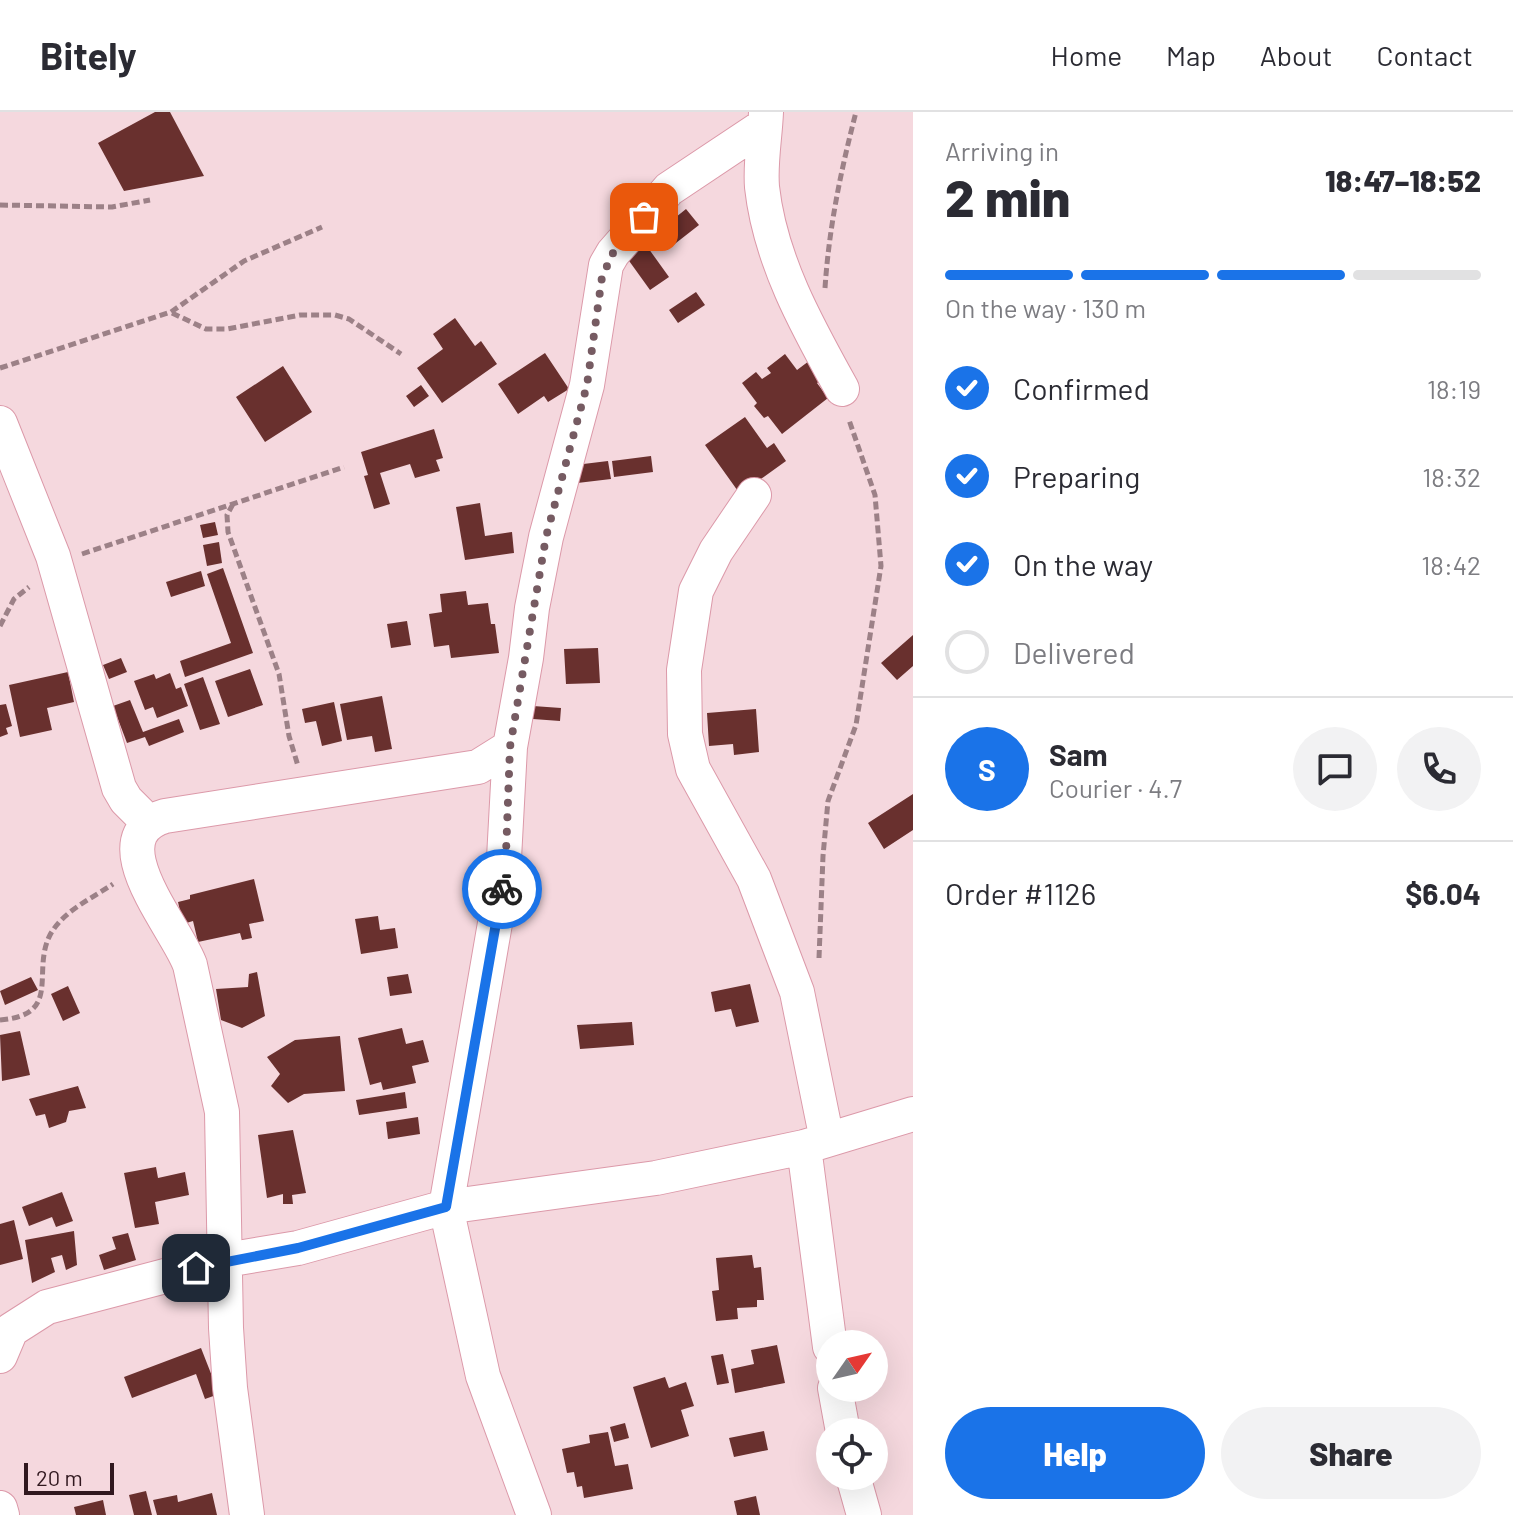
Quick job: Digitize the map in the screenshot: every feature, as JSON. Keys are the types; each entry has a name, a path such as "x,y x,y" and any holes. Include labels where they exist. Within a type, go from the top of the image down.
{"street":[{"path":"766,118 762,174 768,219 798,310 842,389"},
{"path":"534,1515 483,1376 446,1207 503,877 510,747 546,537 587,385 606,265 669,189 766,118"},
{"path":"0,423 55,565 119,788 126,800 149,823"},
{"path":"754,495 716,551 696,591 684,670 685,734 693,769 754,879 797,992 815,1144 829,1330"},
{"path":"247,1515 230,1388 226,1328 222,1112 190,965 179,940 146,888 140,867 138,840 149,823 165,816 478,767 510,747"},
{"path":"0,1356 11,1330 47,1307 226,1260 298,1248 446,1207 656,1178 815,1144 913,1114"},
{"path":"857,1490 864,1515"},
{"path":"0,1508 2,1515"}],"path":[{"path":"825,289 827,253 839,176 856,112"},
{"path":"0,205 112,207 150,200"},
{"path":"0,368 171,312 244,261 322,227"},
{"path":"171,312 206,329 227,329 300,315 335,315 349,319 401,354"},
{"path":"819,967 828,801 856,725 881,566 875,495 849,421 842,389"},
{"path":"0,626 14,599 55,565 344,467"},
{"path":"233,504 227,515 228,532 279,674 289,736 300,771 300,782 291,798"},
{"path":"0,1020 22,1016 36,1007 43,990 45,947 60,922 140,867"}],"building":[{"path":"155,112 170,112 204,176 124,191 98,143"},
{"path":"686,209 699,225 667,250 655,234"},
{"path":"646,245 669,277 650,290 627,258"},
{"path":"696,292 705,305 678,323 669,310"},
{"path":"455,318 475,346 481,341 497,364 442,403 417,368 443,349 433,334"},
{"path":"545,353 569,389 548,402 544,396 518,414 498,384"},
{"path":"785,354 797,370 809,361 823,379 817,383 828,398 782,434 768,416 764,418 754,406 757,403 742,383 756,372 762,379 771,373 767,368"},
{"path":"283,366 312,412 265,442 236,397"},
{"path":"421,385 429,396 414,407 406,396"},
{"path":"745,417 767,448 774,443 786,461 740,494 705,445"},
{"path":"434,429 443,458 436,460 440,471 415,478 410,464 380,473 390,504 374,509 364,476 368,475 361,452"},
{"path":"651,456 653,472 614,477 612,461"},
{"path":"608,461 611,479 569,484 567,466"},
{"path":"480,503 485,536 512,532 514,553 465,560 456,507"},
{"path":"215,522 218,535 203,538 200,525"},
{"path":"219,542 222,563 207,566 203,545"},
{"path":"223,568 253,653 185,677 180,661 231,643 207,574"},
{"path":"201,571 205,586 171,597 166,582"},
{"path":"466,591 468,605 488,603 499,653 451,658 449,645 434,647 429,614 442,612 440,594"},
{"path":"407,621 411,645 391,648 387,624"},
{"path":"913,635 913,666 897,680 881,663"},
{"path":"598,648 600,683 566,684 564,649"},
{"path":"121,658 127,672 109,679 103,665"},
{"path":"250,669 263,705 228,717 215,681"},
{"path":"68,672 74,702 47,708 52,730 20,737 9,685"},
{"path":"170,673 176,689 181,687 188,706 157,718 153,707 145,710 134,681 154,674 156,679"},
{"path":"203,677 220,724 200,730 184,684"},
{"path":"382,696 392,749 375,752 372,736 347,740 340,704"},
{"path":"130,700 143,732 179,719 184,732 149,746 145,737 127,743 113,706"},
{"path":"334,702 342,741 322,746 316,721 305,723 302,709"},
{"path":"6,704 12,726 6,728 8,734 0,737 0,705"},
{"path":"533,706 561,708 560,721 533,719"},
{"path":"756,709 759,752 734,755 733,744 709,746 707,713"},
{"path":"913,794 913,830 884,849 868,823"},
{"path":"254,879 264,921 249,924 252,938 242,940 240,933 198,942 193,921 183,924 178,902 190,899 190,895"},
{"path":"378,916 380,930 395,928 398,948 361,954 355,919"},
{"path":"257,972 265,1016 242,1028 221,1020 216,989 248,987 249,974"},
{"path":"408,974 412,993 390,996 387,977"},
{"path":"31,977 38,990 5,1005 0,991"},
{"path":"750,984 759,1022 736,1027 731,1009 715,1012 711,992"},
{"path":"68,986 80,1013 63,1021 51,994"},
{"path":"632,1022 634,1045 580,1049 577,1025"},
{"path":"402,1028 406,1044 423,1040 429,1062 412,1066 416,1083 383,1090 381,1082 370,1085 358,1038"},
{"path":"20,1031 30,1075 2,1081 0,1035"},
{"path":"340,1036 345,1091 304,1094 288,1103 271,1086 280,1074 267,1057 295,1040"},
{"path":"78,1086 86,1108 69,1111 66,1122 49,1128 45,1114 36,1116 29,1099"},
{"path":"405,1092 407,1108 359,1115 356,1100"},
{"path":"418,1117 420,1134 388,1139 386,1122"},
{"path":"293,1130 306,1193 292,1195 293,1204 283,1204 283,1194 267,1198 258,1135"},
{"path":"156,1167 158,1178 185,1172 189,1195 155,1202 159,1224 135,1228 124,1173"},
{"path":"62,1192 73,1221 56,1227 52,1217 29,1226 22,1207"},
{"path":"14,1220 23,1259 0,1265 0,1224"},
{"path":"74,1231 77,1265 66,1270 62,1255 51,1258 55,1272 32,1283 25,1240"},
{"path":"128,1233 136,1260 104,1270 99,1255 116,1249 112,1237"},
{"path":"752,1255 754,1268 761,1267 764,1300 757,1300 757,1307 737,1308 738,1319 716,1321 712,1291 719,1290 716,1258"},
{"path":"777,1345 785,1383 735,1393 731,1369 754,1364 751,1350"},
{"path":"201,1348 219,1394 205,1399 196,1374 132,1398 124,1377"},
{"path":"723,1354 729,1383 717,1385 711,1356"},
{"path":"665,1377 669,1388 686,1382 694,1406 681,1410 689,1436 651,1448 633,1387"},
{"path":"625,1423 629,1438 614,1442 610,1427"},
{"path":"764,1431 768,1450 734,1457 729,1438"},
{"path":"608,1432 615,1466 628,1464 633,1489 584,1498 582,1486 577,1487 574,1472 567,1473 562,1449 590,1443 589,1435"},
{"path":"146,1491 152,1515 134,1515 129,1495"},
{"path":"212,1493 217,1515 157,1515 153,1500 177,1495 178,1502"},
{"path":"756,1496 760,1515 737,1515 734,1501"},
{"path":"103,1500 106,1515 76,1515 74,1507"}],"way so far":[{"path":"502,889 510,747 546,537 587,385 602,277 613,253 644,217"}],"route":[{"path":"196,1268 298,1248 446,1207 502,889"}]}
